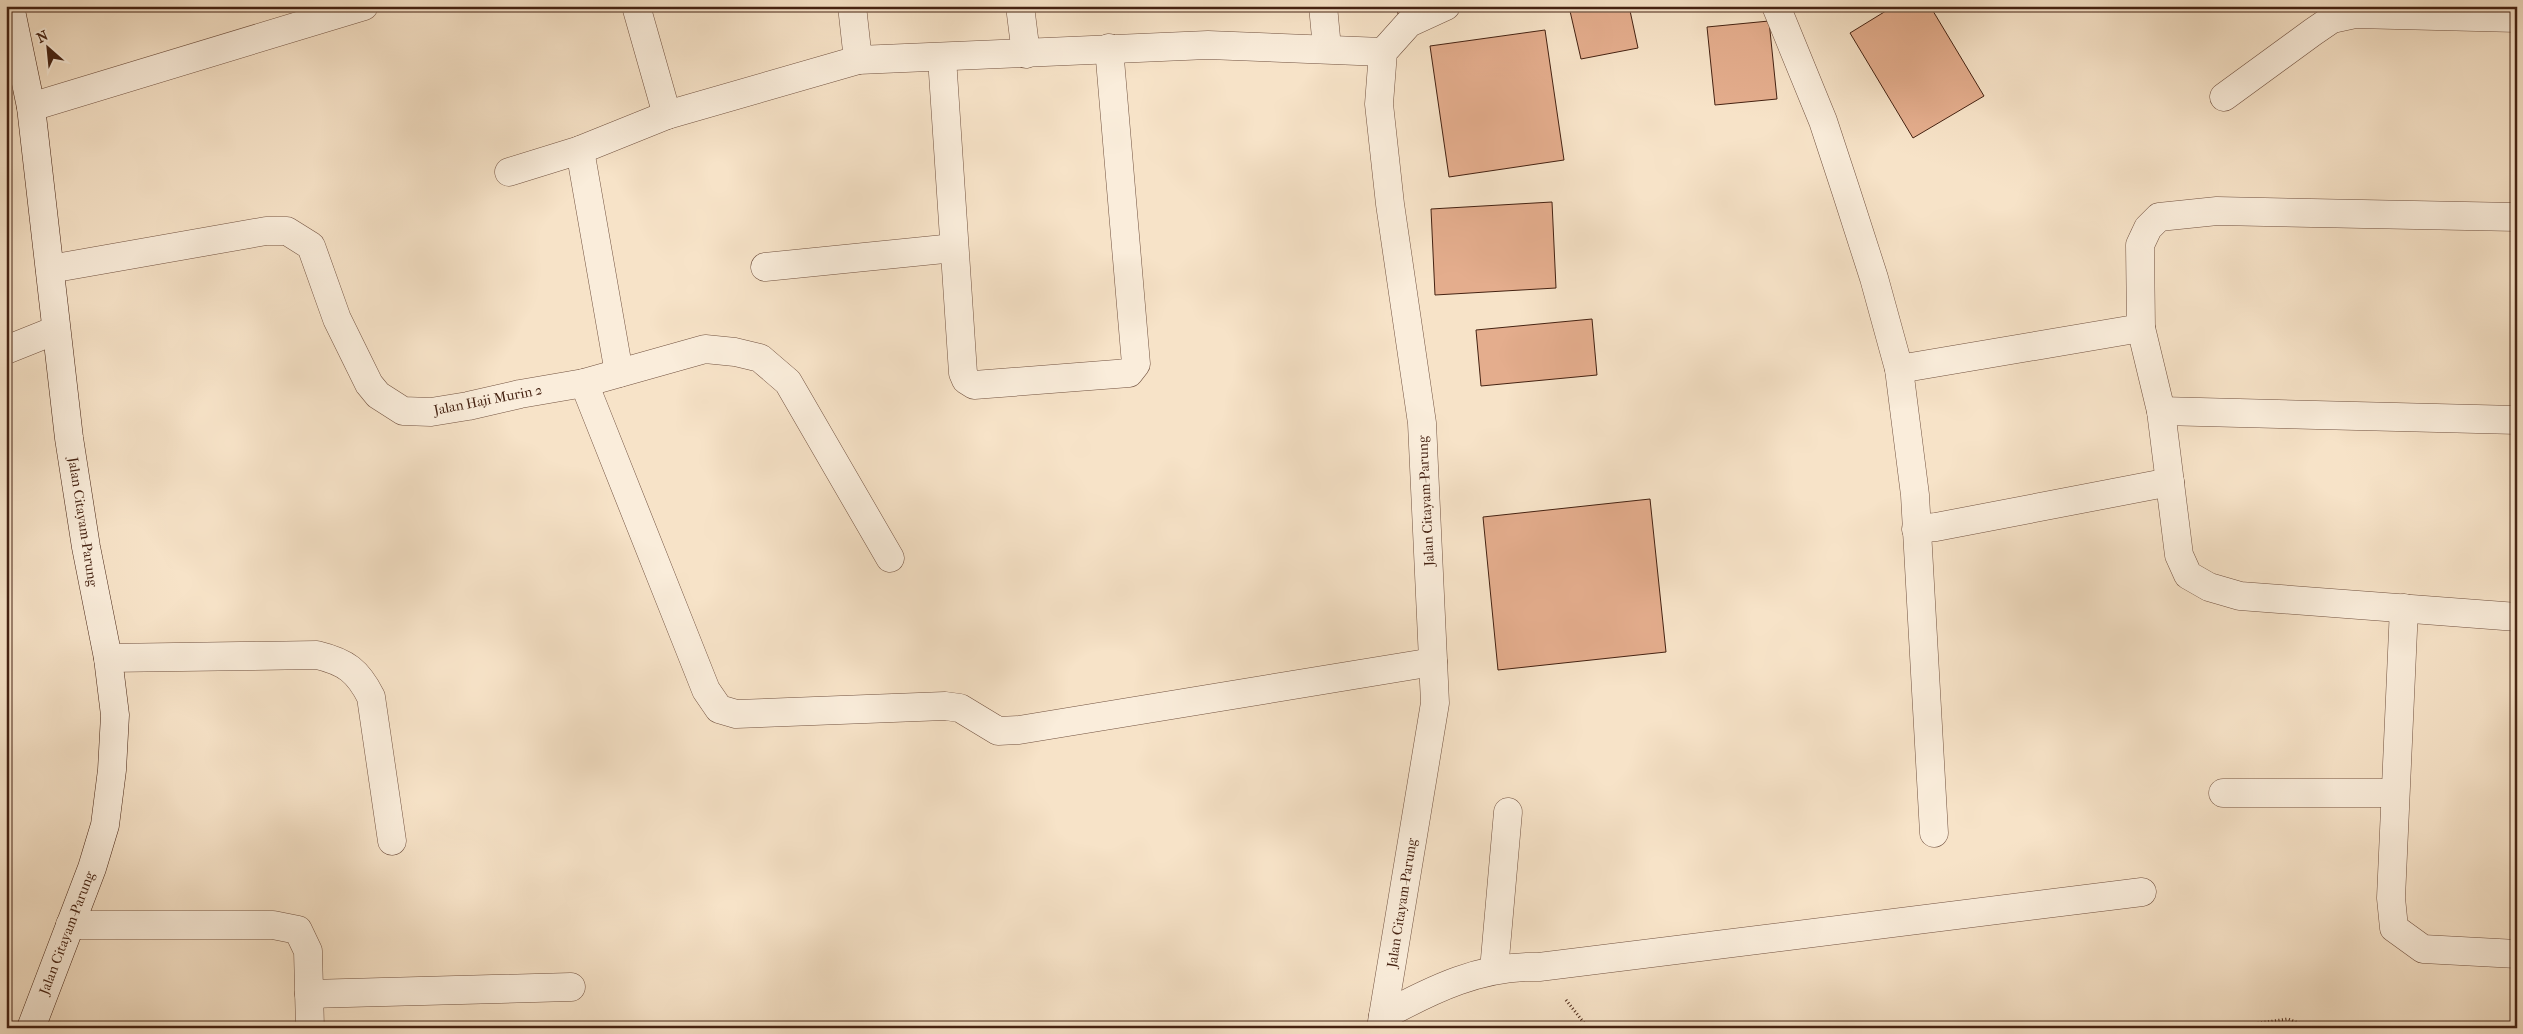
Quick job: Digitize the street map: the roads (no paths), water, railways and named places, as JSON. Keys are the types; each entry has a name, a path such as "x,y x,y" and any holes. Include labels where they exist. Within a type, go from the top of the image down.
{"street":[{"name":"Jalan Citayam-Parung","path":"10,6 31,107 69,438 84,538 108,658 115,715 112,770 105,825 92,868 31,1028"},
{"path":"31,107 364,6"},
{"path":"636,6 667,115"},
{"path":"852,6 858,60"},
{"path":"1020,6 1026,54"},
{"path":"1323,6 1328,48"},
{"path":"510,172 580,150 667,115 858,60 942,58 1109,48 1208,45 1328,48 1383,52 1410,23 1446,6"},
{"path":"1776,6 1823,121 1838,165 1874,278 1899,369 1915,495 1934,833"},
{"path":"2224,97 2332,19 2355,14 2517,18"},
{"path":"942,58 963,373 966,380 974,385 1129,374 1136,364 1137,354 1109,48"},
{"name":"Jalan Citayam-Parung","path":"1382,1022 1435,703 1422,423 1390,204 1378,104 1383,52"},
{"path":"580,150 619,373"},
{"path":"2517,217 2217,211 2159,217 2148,228 2140,245 2141,328 2161,412 2179,555 2188,575 2208,587 2240,596 2517,616"},
{"name":"Jalan Haji Murin 2","path":"50,269 278,229 287,231 311,246 337,319 369,384 378,396 403,411 414,413 450,409 584,383 705,349 735,352 760,358 788,382 890,558"},
{"path":"765,267 954,248"},
{"path":"1899,369 2141,328"},
{"path":"6,350 56,330"},
{"path":"584,383 706,690 719,709 736,714 945,706 960,708 998,731 1019,730 1433,662"},
{"path":"2161,412 2517,420"},
{"path":"1916,529 1936,527 2170,482"},
{"path":"2404,608 2391,898 2394,928 2423,950 2517,954"},
{"path":"108,658 317,655 337,660 348,666 363,680 372,697 392,841"},
{"path":"2223,793 2395,793"},
{"path":"1494,970 1508,812"},
{"path":"1382,1022 1439,987 1513,966 1539,967 2142,892"},
{"path":"70,925 274,925 298,930 308,951 310,1028"},
{"path":"309,994 571,986"}]}
